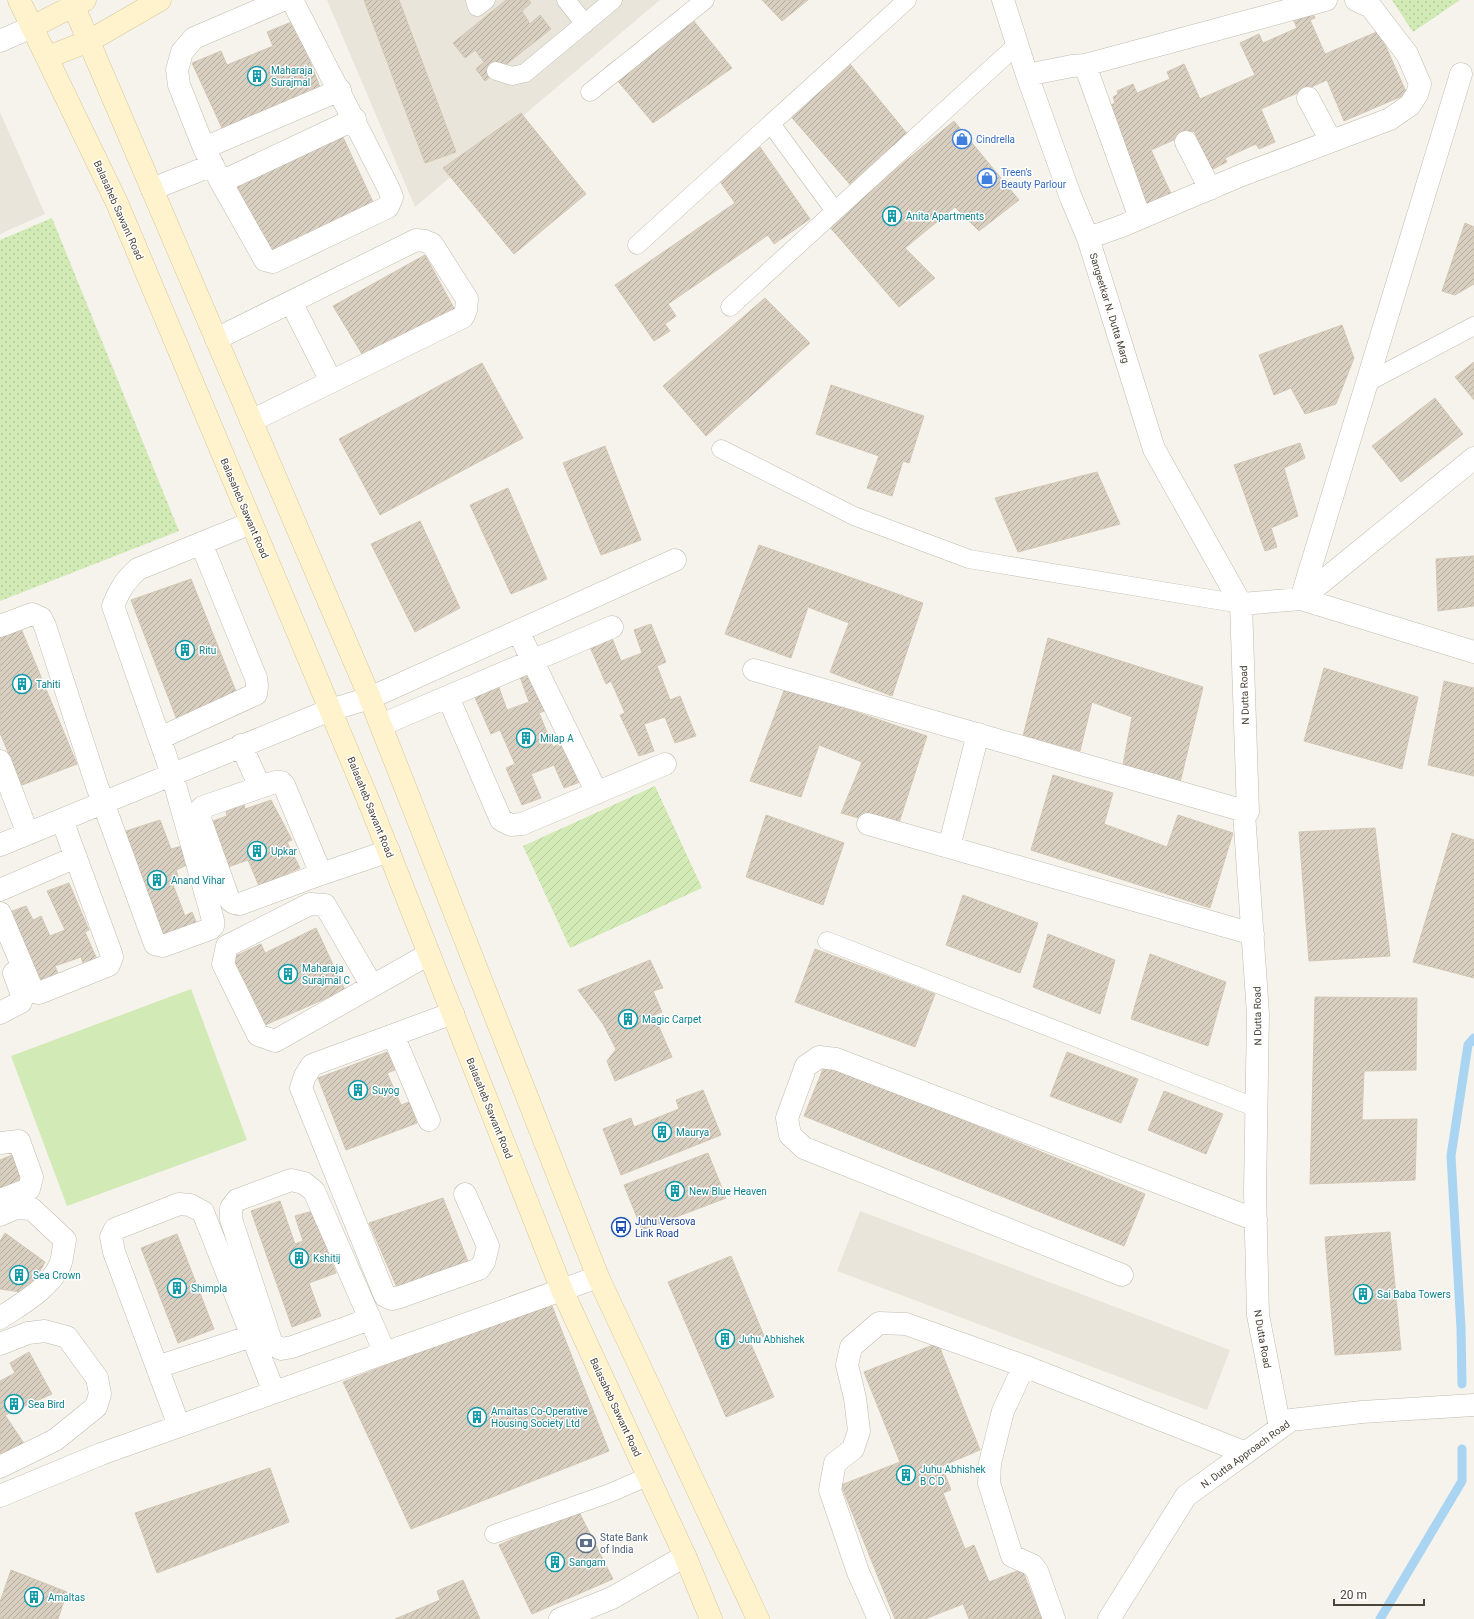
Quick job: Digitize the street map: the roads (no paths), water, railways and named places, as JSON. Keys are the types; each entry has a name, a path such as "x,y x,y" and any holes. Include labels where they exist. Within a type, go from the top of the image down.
{"main road":[{"name":"Balasaheb Sawant Road","path":"19,0 48,57 117,203 389,851 562,1290 685,1556 711,1619"},
{"path":"48,57 89,41 160,0"},
{"path":"32,27 76,2 89,41 370,698 598,1277 758,1619"}],"street":[{"path":"284,0 194,38 182,52 177,70 179,85 213,165 265,260 273,262 281,260 388,208 392,197 340,90 292,0"},
{"name":"Sangeetkar N. Dutta Marg","path":"1003,0 1028,75 1088,238 1154,449 1241,604"},
{"path":"1028,75 1066,67 1085,65 1326,0"},
{"path":"1088,238 1390,119 1410,105 1417,94 1420,84 1407,54 1371,7 1356,0"},
{"path":"0,41 32,27"},
{"path":"1085,65 1140,218"},
{"path":"1301,599 1461,74"},
{"path":"213,165 340,90"},
{"path":"1308,98 1331,141"},
{"path":"152,189 213,165 355,120"},
{"path":"1186,142 1210,189"},
{"path":"216,339 416,240 425,241 432,244 467,299 466,310 463,317 251,421"},
{"path":"291,302 332,382"},
{"path":"1301,599 1474,458"},
{"path":"0,626 32,614 40,618 43,622 104,802 155,944 163,946 210,929 213,926 213,920 172,774 113,606 127,578 138,569 251,523"},
{"path":"160,738 256,694 256,678 201,543"},
{"path":"0,845 330,710 370,698 675,560"},
{"path":"1241,604 1301,599 1474,652"},
{"name":"N Dutta Road","path":"1241,604 1248,812 1244,813 1258,1014 1256,1220 1258,1315 1280,1428"},
{"path":"381,725 612,627"},
{"path":"518,631 597,793"},
{"path":"754,670 1248,812"},
{"path":"448,697 501,820 511,825 522,824 665,764"},
{"path":"949,847 978,734"},
{"path":"241,746 260,787"},
{"path":"0,761 28,834"},
{"path":"321,874 284,785 278,781 203,807 199,811 199,816 230,900 236,904 240,904 389,851"},
{"path":"0,913 32,989 36,993 109,965 112,957 111,953 62,820"},
{"path":"868,824 1253,934"},
{"path":"0,890 76,857"},
{"path":"372,986 325,905 310,904 227,946 223,964 258,1035 275,1041 429,954"},
{"path":"0,939 23,998 19,1003 0,1012"},
{"path":"453,1013 312,1065 305,1076 301,1088 385,1296 392,1299 400,1298 479,1269 484,1262 488,1246 465,1194"},
{"path":"393,1035 429,1120"},
{"path":"1122,1275 804,1148 790,1135 787,1118 806,1066 819,1057 836,1059 1256,1220"},
{"path":"0,1143 19,1141 32,1177 29,1189 0,1200"},
{"path":"370,1319 292,1347 281,1349 272,1344 231,1219 231,1208 237,1200 291,1180 304,1183 314,1191 370,1319 384,1353"},
{"path":"179,1426 114,1252 111,1237 115,1229 179,1204 190,1205 203,1212 274,1392"},
{"path":"0,1215 16,1208 32,1209 64,1240 61,1263 53,1278 33,1296 0,1318"},
{"path":"0,1496 101,1454 598,1277"},
{"path":"879,1619 858,1572 830,1490 835,1463 853,1449 859,1430 855,1398 847,1365 851,1347 879,1323 906,1324 1024,1366 1246,1453"},
{"path":"0,1344 28,1333 45,1331 67,1337 97,1378 100,1394 96,1407 55,1440 0,1467"},
{"path":"157,1367 252,1336"},
{"path":"1024,1366 1003,1411 993,1446 989,1483 1012,1556 1032,1565 1037,1571 1054,1619"},
{"name":"N. Dutta Approach Road","path":"1109,1619 1186,1496 1291,1420 1362,1412 1474,1405"},
{"path":"55,1440 68,1468"},
{"path":"560,1619 612,1598 685,1556"}],"lane":[{"path":"475,0 478,7 486,0"},
{"path":"566,0 585,24"},
{"path":"496,71 512,76 525,73 613,0"},
{"path":"590,92 706,0"},
{"path":"637,245 907,0"},
{"path":"730,307 1018,44"},
{"path":"771,124 835,211"},
{"path":"1368,382 1474,326"},
{"path":"721,449 854,516 969,559 1241,604"},
{"path":"827,941 1257,1108"},
{"path":"494,1534 610,1493 648,1476"}],"waterway":[{"path":"1462,1384 1461,1328 1451,1156 1468,1045 1474,1038"},
{"path":"1380,1619 1462,1481 1462,1449"}],"place":[{"name":"Maharaja Surajmal","path":"257,76"},
{"name":"Cindrella","path":"962,139"},
{"name":"Treen's Beauty Parlour","path":"987,178"},
{"name":"Anita Apartments","path":"892,216"},
{"name":"Ritu","path":"185,650"},
{"name":"Tahiti","path":"22,684"},
{"name":"Milap A","path":"526,738"},
{"name":"Upkar","path":"257,851"},
{"name":"Anand Vihar","path":"157,880"},
{"name":"Maharaja Surajmal C","path":"288,974"},
{"name":"Magic Carpet","path":"628,1019"},
{"name":"Suyog","path":"358,1090"},
{"name":"Maurya","path":"662,1132"},
{"name":"New Blue Heaven","path":"675,1191"},
{"name":"Juhu Versova Link Road","path":"621,1227"},
{"name":"Kshitij","path":"299,1258"},
{"name":"Sea Crown","path":"19,1275"},
{"name":"Shimpla","path":"177,1288"},
{"name":"Sai Baba Towers","path":"1363,1294"},
{"name":"Juhu Abhishek","path":"725,1339"},
{"name":"Sea Bird","path":"14,1404"},
{"name":"Amaltas Co-Operative Housing Society Ltd","path":"477,1417"},
{"name":"Juhu Abhishek B C D","path":"906,1475"},
{"name":"State Bank of India","path":"586,1543"},
{"name":"Sangam","path":"555,1562"},
{"name":"Amaltas","path":"34,1597"}]}
